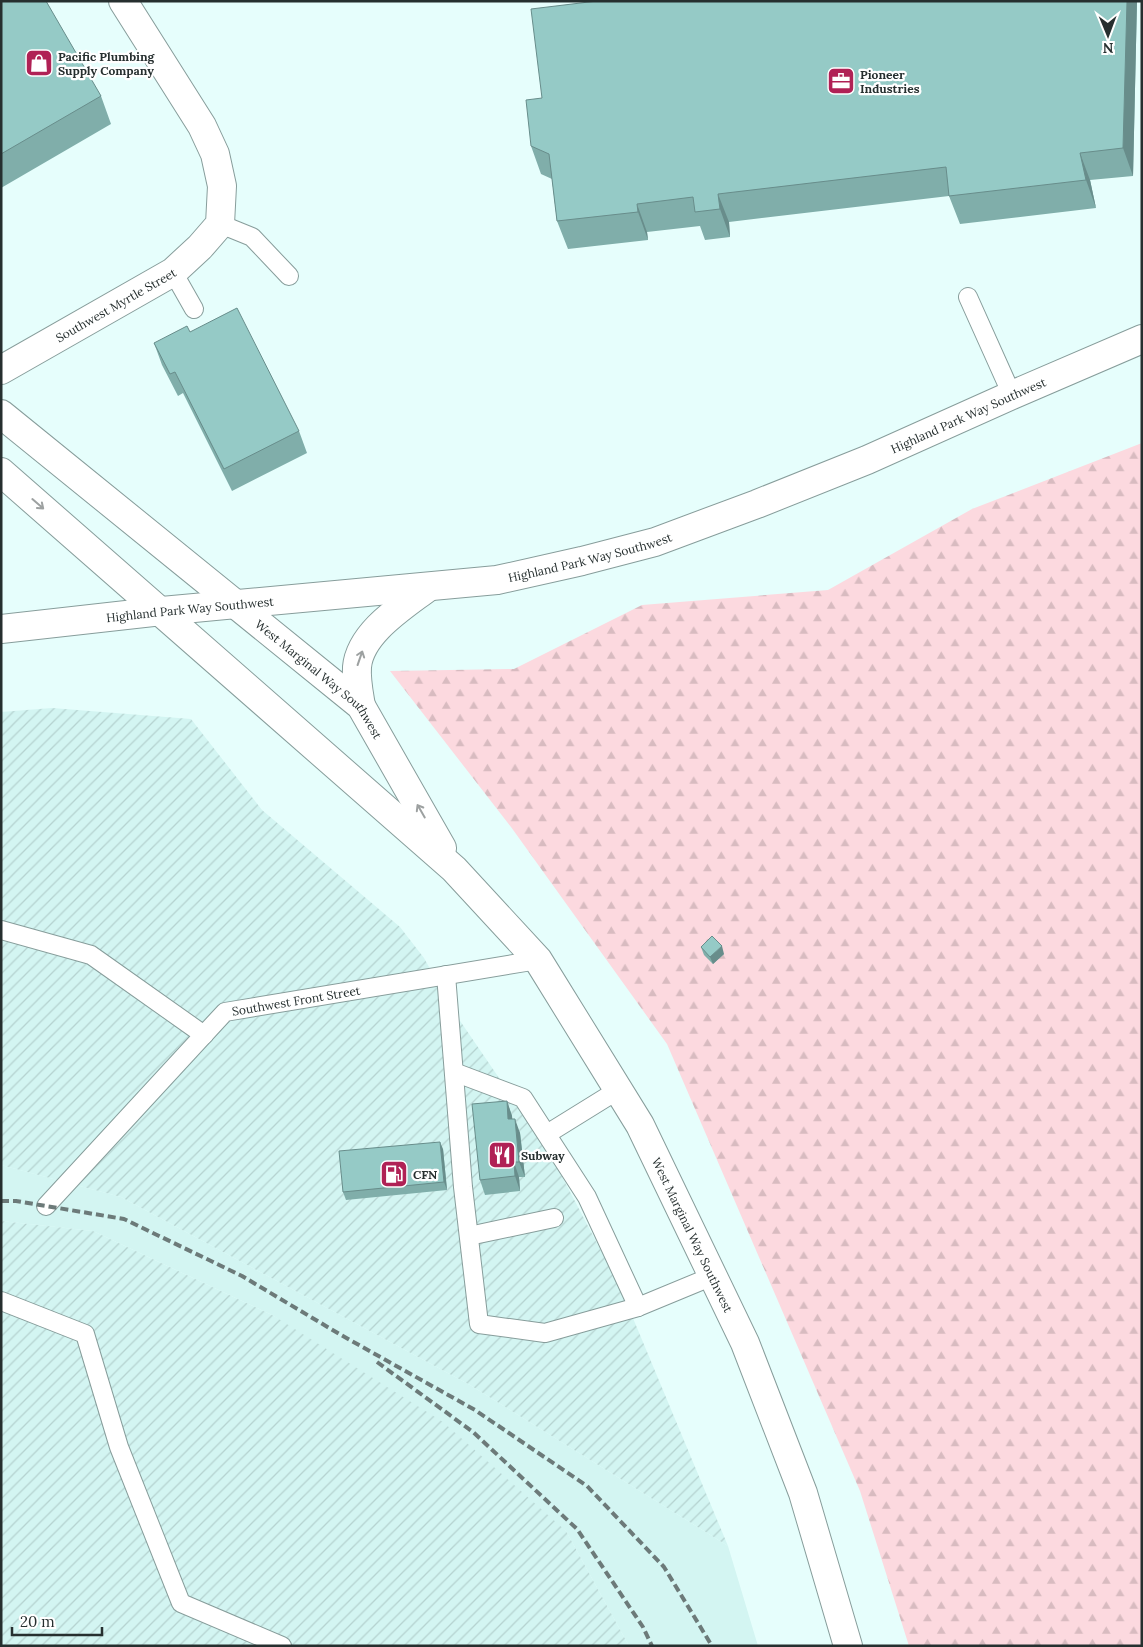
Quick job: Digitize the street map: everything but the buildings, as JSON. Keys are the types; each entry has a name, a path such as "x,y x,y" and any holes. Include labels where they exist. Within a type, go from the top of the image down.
{"main road":[{"path":"123,1 202,126 215,154 222,186 220,224"},
{"name":"Southwest Myrtle Street","path":"1,370 173,272 200,247 220,224"},
{"name":"Highland Park Way Southwest","path":"1,629 162,611 497,580 582,561 655,542 758,504 867,460 1142,339"},
{"name":"West Marginal Way Southwest","path":"1,414 361,706 454,869"},
{"name":"West Marginal Way Southwest","path":"1,472 162,611 454,869 538,960 640,1125 745,1344 804,1493 848,1646"},
{"path":"361,706 357,685 357,666 363,649 376,628 426,588"}],"lane":[{"path":"220,224 252,237 289,276"},
{"path":"173,272 194,309"},
{"path":"968,297 1012,395"},
{"path":"1,930 91,955 204,1035"},
{"name":"Southwest Front Street","path":"46,1206 226,1012 538,960"},
{"path":"446,976 478,1324 545,1333 638,1307 713,1276"},
{"path":"454,1072 523,1098 587,1197 638,1307"},
{"path":"546,1134 618,1090"},
{"path":"469,1236 554,1218"},
{"path":"1,1301 85,1334 119,1447 181,1603 282,1646"}],"shaded area":[{"path":"52,708 191,719 262,810 400,927 424,958 454,1012 547,1148 620,1287 728,1546 470,1385 121,1197 1,1165 1,712"},
{"path":"1,1165 121,1197 470,1385 728,1546 758,1646 629,1646 566,1531 274,1316 93,1231 1,1221"},
{"path":"1,1221 93,1231 274,1316 443,1422 566,1531 629,1646 1,1646"}],"green space":[{"path":"1142,443 1142,1646 909,1646 860,1491 667,1044 511,827 390,671 514,669 642,605 828,590 972,509"}],"railway":[{"path":"1,1201 16,1201 124,1219 242,1276 341,1335 475,1410 587,1486 664,1567 712,1646"},
{"path":"377,1362 473,1432 577,1529 643,1627 652,1646"}],"place":[{"name":"Pacific Plumbing Supply Company","path":"39,63"},
{"name":"Pioneer Industries","path":"841,81"},
{"name":"Subway","path":"502,1155"},
{"name":"CFN","path":"394,1174"}]}
